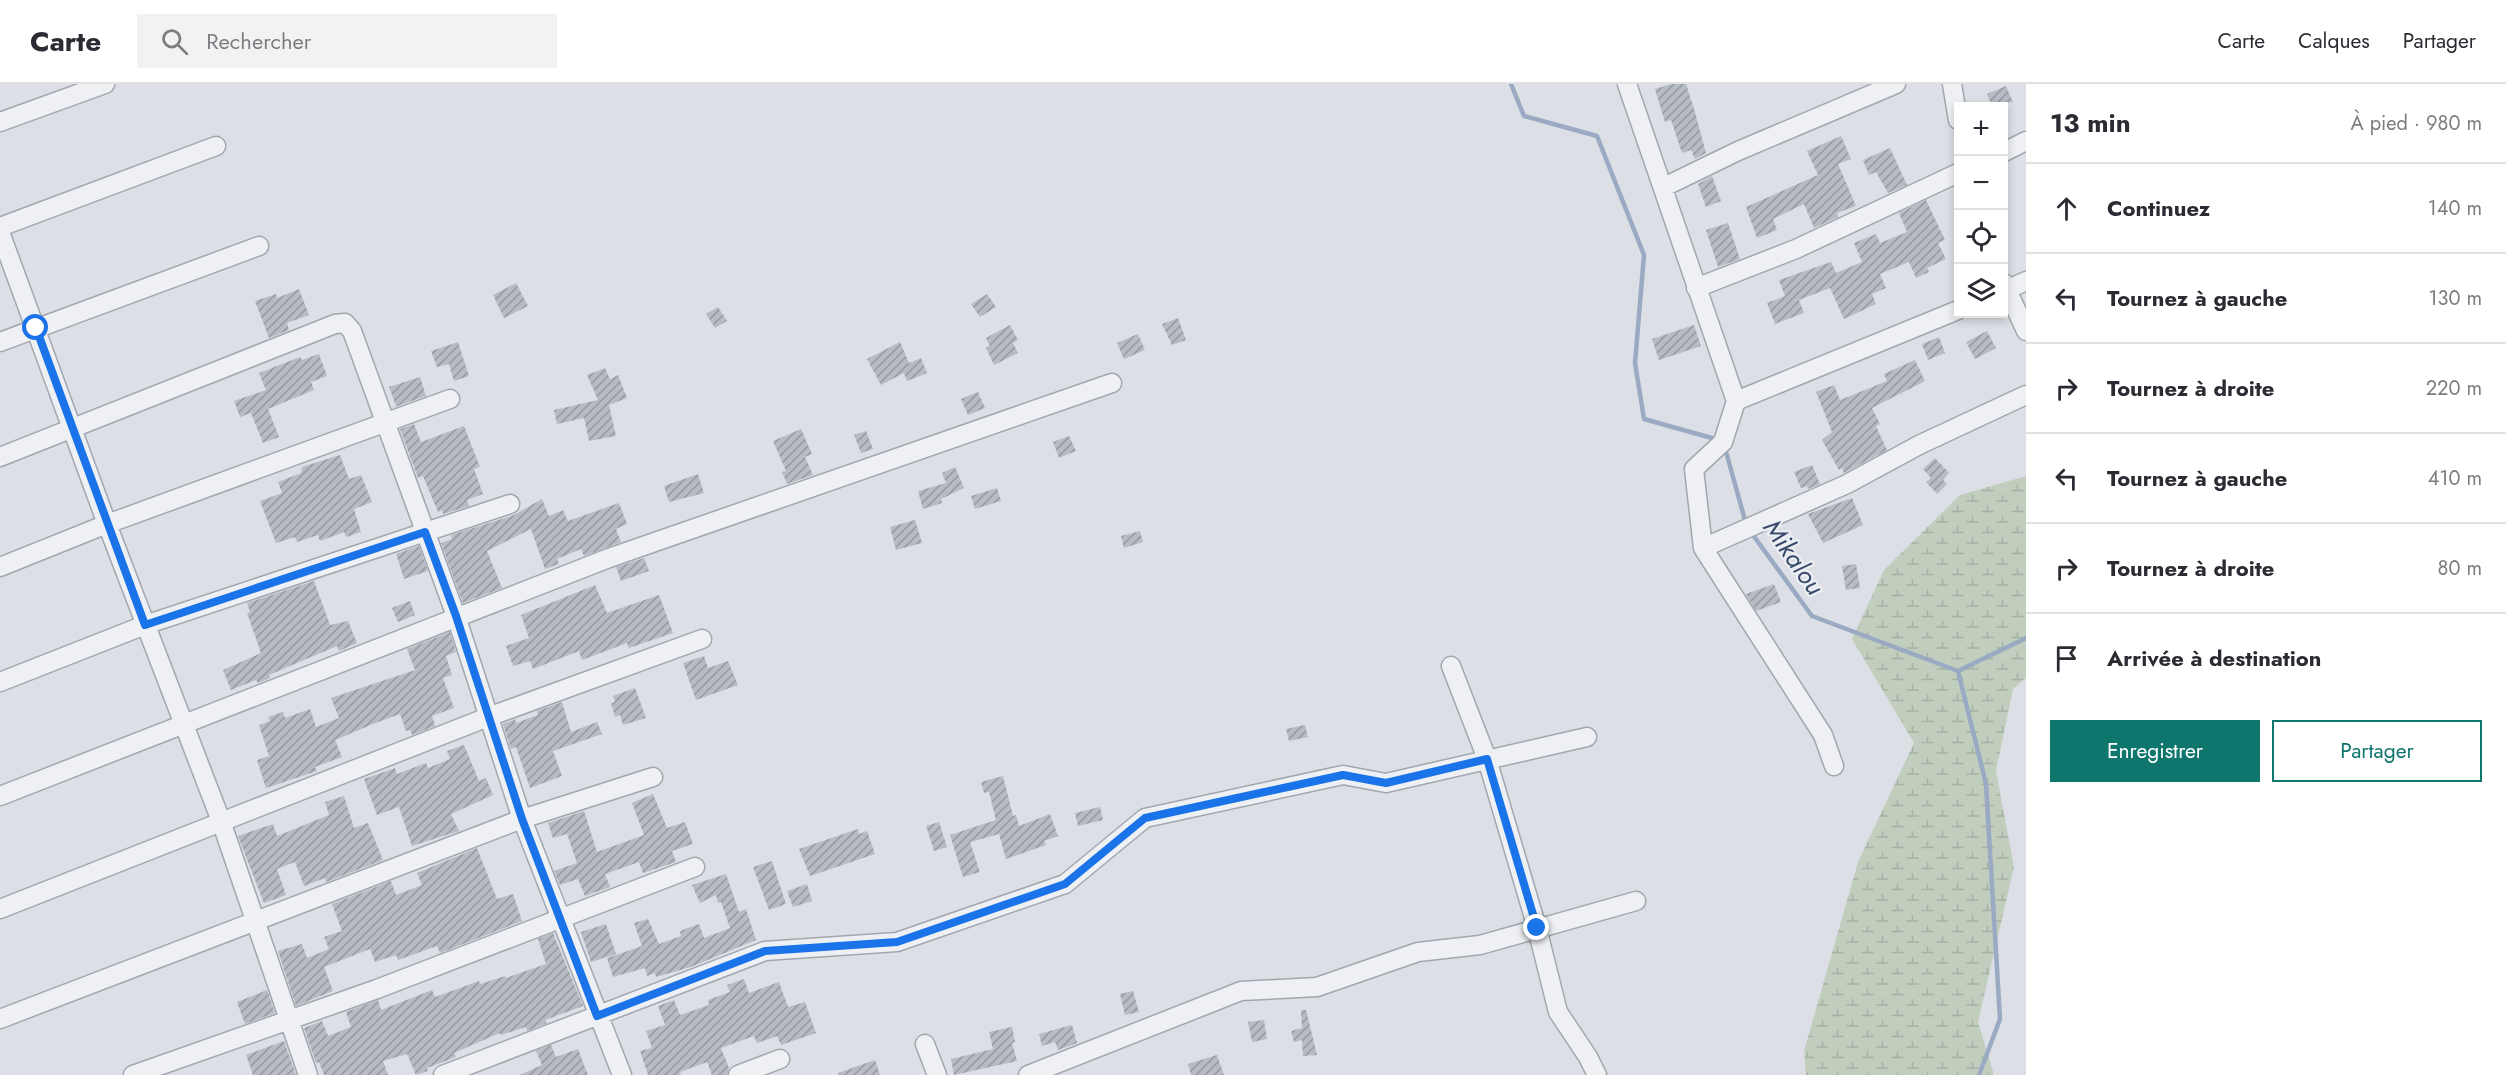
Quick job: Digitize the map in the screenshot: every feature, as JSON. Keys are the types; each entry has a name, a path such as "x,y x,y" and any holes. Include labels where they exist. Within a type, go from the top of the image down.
{"street":[{"path":"0,122 105,84"},
{"path":"1664,187 1896,84"},
{"path":"1952,84 1956,102"},
{"path":"1634,86 1696,288 1736,401 1723,442 1694,469 1703,548 1823,735 1834,766"},
{"path":"2008,150 2026,141"},
{"path":"0,227 216,146"},
{"path":"1696,288 1796,249 1954,175"},
{"path":"0,232 145,625 186,725 221,821 287,1021 308,1075"},
{"path":"0,342 259,246"},
{"path":"2008,287 2026,281"},
{"path":"2008,296 2026,332"},
{"path":"1736,401 1954,312"},
{"path":"0,457 335,324 345,323 352,331 384,424 456,616 522,819 561,916 597,1016 622,1075"},
{"path":"0,796 609,558 1112,383"},
{"path":"1703,548 1847,484 1919,445 2026,395"},
{"path":"0,567 107,524 450,399"},
{"path":"0,682 145,625 510,504"},
{"path":"0,909 488,717 702,639"},
{"path":"1451,666 1487,759 1537,928 1558,1012 1588,1056 1597,1075"},
{"path":"443,1075 765,951 897,942 1065,884 1145,818 1343,775 1386,783 1587,737"},
{"path":"0,1019 522,819 652,777"},
{"path":"133,1075 287,1021 695,867"},
{"path":"1028,1075 1241,991 1317,987 1418,952 1480,945 1636,901"},
{"path":"925,1044 937,1075"},
{"path":"738,1075 780,1059"}],"green space":[{"path":"2026,476 2026,678 2013,689 1996,771 2014,867 1978,1022 1994,1075 1806,1075 1804,1051 1858,862 1914,743 1852,639 1884,570 1960,495"}],"building":[{"path":"1671,84 1686,84 1695,112 1706,153 1695,159 1691,150 1682,153 1671,120 1665,122 1655,89"},
{"path":"2006,86 2013,102 1990,102 1987,94"},
{"path":"1841,136 1851,159 1838,164 1856,206 1837,213 1838,217 1814,228 1804,204 1773,219 1777,230 1757,238 1746,207 1818,175 1807,151"},
{"path":"1890,148 1907,185 1888,193 1876,172 1869,175 1863,160"},
{"path":"1712,176 1721,201 1706,207 1698,184"},
{"path":"1926,200 1945,240 1938,243 1946,259 1927,268 1929,272 1916,278 1909,262 1880,274 1886,288 1872,294 1876,304 1844,319 1830,288 1799,300 1804,313 1775,324 1767,303 1785,296 1779,280 1831,262 1836,273 1862,262 1854,243 1876,234 1880,243 1907,232 1899,213"},
{"path":"1728,223 1740,259 1718,267 1706,230"},
{"path":"516,283 528,306 504,318 493,295"},
{"path":"299,289 309,315 287,323 289,330 269,338 255,301 276,294 277,298"},
{"path":"987,294 996,307 980,317 971,304"},
{"path":"718,307 727,321 715,328 706,314"},
{"path":"1178,318 1186,340 1172,345 1162,324"},
{"path":"1010,325 1018,340 1013,343 1018,353 994,365 986,348 990,346 986,338"},
{"path":"1694,325 1701,346 1659,360 1652,339"},
{"path":"1987,331 1996,348 1975,359 1966,342"},
{"path":"1138,334 1145,350 1124,359 1117,343"},
{"path":"1939,337 1945,353 1928,360 1922,344"},
{"path":"458,342 469,376 454,381 449,364 437,367 431,351"},
{"path":"900,342 909,363 921,358 927,373 907,381 904,373 881,385 867,359"},
{"path":"319,354 327,376 311,382 314,390 268,409 279,437 263,443 251,413 240,417 234,401 266,390 259,373 300,357 302,360"},
{"path":"1915,360 1925,381 1872,408 1880,424 1876,426 1887,450 1844,473 1842,468 1839,470 1822,440 1832,432 1816,392 1834,385 1840,400 1887,381 1884,374"},
{"path":"605,368 610,379 618,375 627,398 609,405 616,436 589,441 584,418 557,424 554,410 598,400 587,375"},
{"path":"420,377 426,396 392,408 396,406 389,387"},
{"path":"978,392 985,408 968,415 961,399"},
{"path":"414,424 421,442 464,426 480,467 474,469 483,494 467,500 469,506 443,514 442,510 438,512 423,476 418,478 400,429"},
{"path":"801,429 812,454 805,457 813,475 787,484 782,472 786,471 773,441"},
{"path":"866,431 873,449 861,453 854,435"},
{"path":"1069,436 1076,451 1059,458 1053,442"},
{"path":"340,455 349,479 361,475 372,502 354,509 361,532 346,537 344,532 320,541 318,535 297,542 295,537 276,543 260,501 282,493 278,482 301,473 302,467"},
{"path":"1935,458 1949,473 1943,480 1947,484 1937,494 1926,482 1931,478 1923,469"},
{"path":"1812,465 1820,484 1808,489 1807,486 1801,488 1794,472"},
{"path":"955,467 964,488 941,499 942,503 923,509 918,491 946,483 942,473"},
{"path":"698,474 704,493 669,502 664,486"},
{"path":"997,488 1001,501 975,509 971,496"},
{"path":"1852,498 1863,525 1823,543 1808,514"},
{"path":"542,499 549,516 563,510 568,521 619,503 627,524 616,529 621,542 584,556 581,549 557,559 559,564 545,569 531,529 487,551 502,588 463,603 441,543 452,539 451,535 514,515"},
{"path":"915,520 922,543 896,550 890,527"},
{"path":"1140,531 1143,542 1124,548 1121,536"},
{"path":"419,546 428,571 404,579 396,554"},
{"path":"644,558 649,571 621,581 616,567"},
{"path":"1856,564 1860,588 1846,590 1842,566"},
{"path":"314,581 330,625 348,621 357,643 339,651 337,646 269,675 270,678 258,683 256,680 231,690 223,670 261,653 247,613 250,612 247,603"},
{"path":"1774,584 1781,602 1756,611 1746,594"},
{"path":"595,585 607,613 659,595 673,633 629,648 627,643 582,660 579,651 533,669 530,661 513,666 506,646 529,638 521,615"},
{"path":"410,601 415,615 398,622 392,608"},
{"path":"450,632 456,652 446,656 452,675 443,678 454,708 432,716 435,726 412,735 410,730 406,731 400,714 335,740 342,757 315,767 317,771 266,788 257,760 269,756 259,725 270,721 268,717 283,712 285,718 310,709 316,727 339,718 331,698 415,670 407,649"},
{"path":"704,656 708,668 728,661 738,685 696,700 683,663"},
{"path":"635,688 646,718 623,725 620,715 615,717 611,703 615,702 613,696"},
{"path":"562,702 571,732 597,722 602,734 553,751 562,776 530,788 516,747 511,749 503,724 515,719 516,723 538,715 537,711"},
{"path":"1305,725 1308,737 1289,741 1286,729"},
{"path":"464,745 479,781 486,778 493,795 451,814 459,831 412,846 399,807 377,815 364,779 395,768 397,774 426,763 428,768 450,759 447,751"},
{"path":"1003,776 1013,816 1016,815 1019,826 1050,814 1058,836 1044,841 1046,845 1006,859 999,834 970,842 980,872 963,877 950,835 996,820 989,792 984,793 981,782"},
{"path":"653,794 667,828 685,822 693,844 672,851 676,862 643,873 639,862 605,874 610,887 585,896 578,879 560,885 554,871 577,863 567,834 553,838 548,823 584,811 597,852 644,835 632,803"},
{"path":"344,796 354,828 368,823 383,860 326,882 325,878 304,886 295,862 277,869 286,895 264,903 238,836 273,824 277,836 329,815 325,802"},
{"path":"1100,807 1103,820 1078,826 1075,813"},
{"path":"939,822 947,847 934,851 926,826"},
{"path":"858,829 859,834 867,831 875,854 810,876 799,849"},
{"path":"477,848 497,899 513,894 522,921 440,953 437,946 398,960 396,955 375,962 370,949 324,967 333,991 296,1006 278,951 302,944 307,958 329,949 324,937 342,931 332,904 391,881 396,895 422,885 417,873"},
{"path":"772,861 786,904 769,910 753,867"},
{"path":"726,874 739,912 746,909 756,940 691,967 656,977 655,973 647,976 645,968 613,977 607,958 642,946 634,923 648,919 659,944 681,936 680,931 699,924 704,938 730,928 721,902 718,903 716,895 700,903 692,885"},
{"path":"807,884 812,901 793,907 787,891"},
{"path":"606,924 616,954 591,962 581,932"},
{"path":"553,933 583,1006 545,1020 547,1023 527,1031 526,1027 501,1035 500,1033 454,1053 456,1057 427,1068 428,1071 416,1075 407,1054 383,1061 388,1075 324,1075 319,1062 316,1063 304,1028 322,1021 328,1036 351,1027 346,1012 378,1000 381,1010 432,990 435,997 479,981 480,984 505,976 506,978 546,964 538,939"},
{"path":"744,979 749,993 779,982 788,1007 805,1002 816,1033 781,1045 777,1036 757,1043 754,1036 721,1048 729,1068 727,1075 712,1075 707,1062 680,1072 681,1075 648,1075 640,1051 652,1048 646,1031 665,1025 658,1006 674,1000 680,1015 709,1005 708,1000 730,992 727,985"},
{"path":"267,990 275,1013 245,1024 237,1002"},
{"path":"1133,991 1139,1012 1125,1015 1120,994"},
{"path":"1301,1010 1306,1010 1317,1055 1303,1056 1302,1040 1294,1042 1291,1031 1302,1028"},
{"path":"1264,1020 1267,1039 1252,1042 1248,1022"},
{"path":"1072,1025 1077,1043 1058,1050 1055,1042 1042,1046 1039,1034"},
{"path":"1012,1027 1015,1042 1012,1043 1017,1061 954,1075 951,1059 993,1049 989,1032"},
{"path":"284,1041 296,1075 253,1075 246,1055"},
{"path":"551,1045 556,1057 578,1049 588,1075 520,1075 542,1065 536,1051"},
{"path":"1217,1055 1224,1075 1191,1075 1188,1064"},
{"path":"875,1060 880,1075 838,1075 838,1073"}],"waterway":[{"name":"Mikalou","path":"1511,84 1524,116 1597,136 1644,255 1635,363 1644,419 1719,440"},
{"name":"Mikalou","path":"1725,448 1746,524"},
{"name":"Mikalou","path":"1750,531 1812,616 1958,671"},
{"path":"1958,671 2026,638"},
{"name":"Mikalou","path":"1958,671 1986,784 2000,1019 1979,1075"}],"route":[{"path":"36,328 145,625 425,532 456,616 522,819 561,916 597,1016 765,951 897,942 1065,884 1145,818 1343,775 1386,783 1487,759 1537,928"}]}
